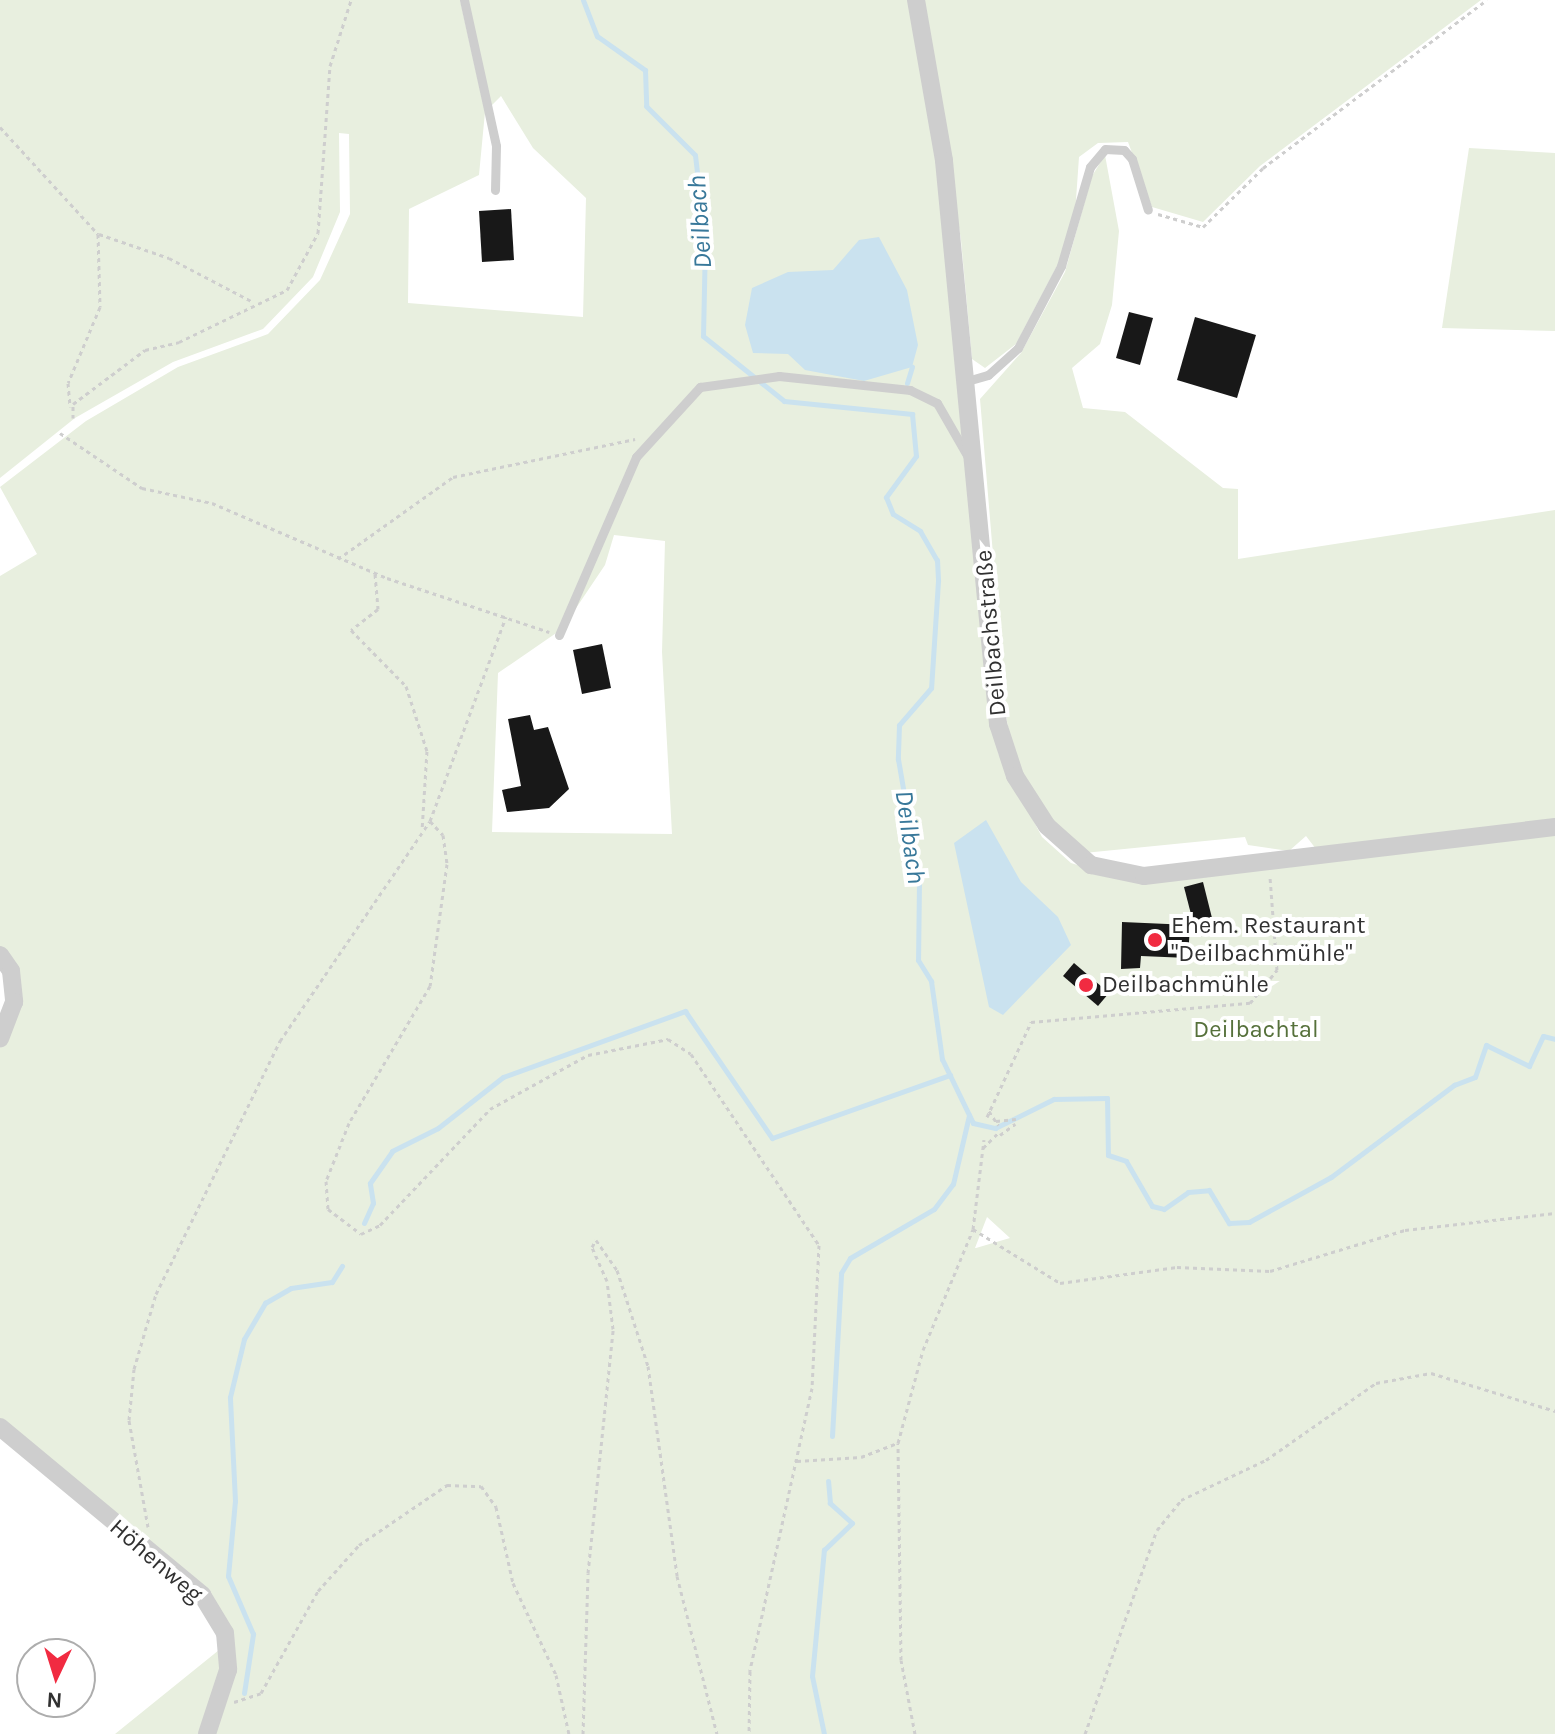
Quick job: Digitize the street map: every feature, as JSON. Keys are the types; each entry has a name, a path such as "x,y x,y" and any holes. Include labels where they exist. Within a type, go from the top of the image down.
{"street":[{"name":"Deilbachstraße","path":"916,0 944,161 998,724 1015,776 1047,826 1079,857 1116,874 1267,861 1555,827"},
{"path":"0,955 11,971 14,1002 0,1038"},
{"name":"Höhenweg","path":"0,1427 202,1595 225,1633 223,1702 207,1734"}],"lane":[{"path":"464,0 496,146 495,190"},
{"path":"967,381 988,375 1018,348 1061,266 1090,167 1105,149 1124,150 1132,159 1148,210"},
{"path":"559,635 648,436 689,393 762,377 923,393 947,414 976,470"}],"path":[{"path":"70,411 145,350 179,342 253,302 287,290 318,233 330,66 351,0"},
{"path":"1148,210 1203,227 1263,168 1487,0"},
{"path":"0,127 98,234 169,258 253,302"},
{"path":"73,418 68,383 100,307 98,234"},
{"path":"60,433 142,488 212,503 338,559 559,635"},
{"path":"338,559 453,477 648,436"},
{"path":"375,573 378,609 351,630 406,686 427,751 422,830"},
{"path":"155,1558 129,1420 134,1369 156,1294 280,1041 430,821 506,617"},
{"path":"430,821 443,835 447,864 430,986 349,1123 326,1181 328,1209 361,1234 380,1225 490,1109 588,1055 668,1039 691,1054 819,1245 812,1388 750,1671 749,1734"},
{"path":"987,1117 1011,1055 1031,1022 1250,1003 1277,970 1279,933 1267,861"},
{"path":"983,1148 1016,1122 997,1123 989,1111"},
{"path":"915,1734 901,1660 898,1443 923,1350 973,1229 984,1140"},
{"path":"973,1229 1060,1283 1177,1267 1270,1271 1405,1230 1555,1213"},
{"path":"583,1734 588,1573 613,1329 607,1281 592,1247 596,1240 617,1270 648,1366 677,1576 717,1734"},
{"path":"1085,1734 1157,1530 1181,1500 1266,1460 1376,1383 1431,1373 1555,1411"},
{"path":"796,1461 861,1457 898,1443"},
{"path":"223,1702 249,1702 261,1693 318,1591 359,1545 447,1485 481,1486 496,1507 513,1583 556,1675 569,1734"}],"green space":[{"name":"Deilbachtal","path":"0,0 460,0 485,112 479,175 409,209 408,303 583,317 586,198 533,148 501,96 491,106 468,0 908,0 940,175 998,753 1042,837 1071,863 1128,881 1555,833 1555,1734 115,1734 219,1650 213,1599 0,1422 0,1048 20,997 0,948 0,576 37,554 0,487 86,421 178,367 268,334 320,280 350,214 349,134 339,133 340,212 313,277 263,329 173,362 75,418 0,478","holes":["614,535 665,541 662,652 672,834 492,832 498,673 562,629 605,565","987,1217 1010,1238 975,1248"]},
{"path":"923,0 1481,0 1260,166 1203,222 1152,207 1128,142 1098,143 1079,157 1075,214 1058,264 1016,344 985,368 972,359 961,240"},
{"path":"1469,148 1555,153 1555,331 1442,328"},
{"path":"1105,155 1119,231 1112,305 1100,344 1072,368 1083,408 1125,412 1223,488 1238,489 1238,559 1555,510 1555,821 1316,849 1306,836 1289,851 1248,845 1245,837 1084,853 1060,832 1016,763 1007,722 980,399 1021,353 1065,272 1092,176"}],"water":[{"path":"879,237 907,290 918,345 912,367 864,381 805,370 788,354 753,353 745,325 752,288 788,272 833,270 859,240"},
{"path":"986,820 1021,882 1058,917 1071,945 1003,1015 989,1007 954,843"}],"building":[{"path":"511,209 514,260 482,262 479,211"},
{"path":"1129,312 1153,318 1140,365 1116,358"},
{"path":"1195,317 1256,335 1237,398 1177,380"},
{"path":"602,644 611,688 582,694 573,650"},
{"path":"530,715 534,730 548,727 569,789 549,808 507,812 502,790 521,786 508,719"},
{"path":"1203,882 1212,918 1193,922 1184,887"},
{"name":"Ehem. Restaurant \"Deilbachmühle\"","path":"1122,922 1190,925 1188,958 1141,956 1140,968 1121,969"},
{"name":"Deilbachmühle","path":"1074,963 1109,993 1098,1006 1063,976"}],"waterway":[{"name":"Deilbach","path":"583,0 597,36 645,70 646,106 695,155 705,241 703,336 784,401 912,414 916,456 886,497 893,514 920,531 937,560 938,581 931,688 899,725 898,759 919,882 918,960 931,981 942,1059 973,1123 995,1128 1054,1099 1107,1098 1108,1155 1126,1161 1152,1206 1164,1209 1188,1192 1209,1190 1229,1223 1249,1222 1331,1177 1454,1085 1475,1077 1486,1045 1529,1066 1543,1036 1555,1039"},
{"name":"Deilbach","path":"907,383 912,367"},
{"path":"364,1223 373,1203 370,1183 392,1151 438,1128 503,1077 685,1011 772,1138 950,1075"},
{"path":"832,1436 841,1273 850,1258 934,1209 953,1184 969,1115"},
{"path":"244,1693 253,1634 228,1576 235,1501 230,1397 244,1339 265,1303 291,1288 332,1282 342,1266"},
{"path":"824,1734 812,1676 824,1550 852,1523 830,1503 828,1481"}],"place":[{"name":"Ehem. Restaurant \"Deilbachmühle\"","path":"1155,940"},
{"name":"Deilbachmühle","path":"1086,985"}]}
